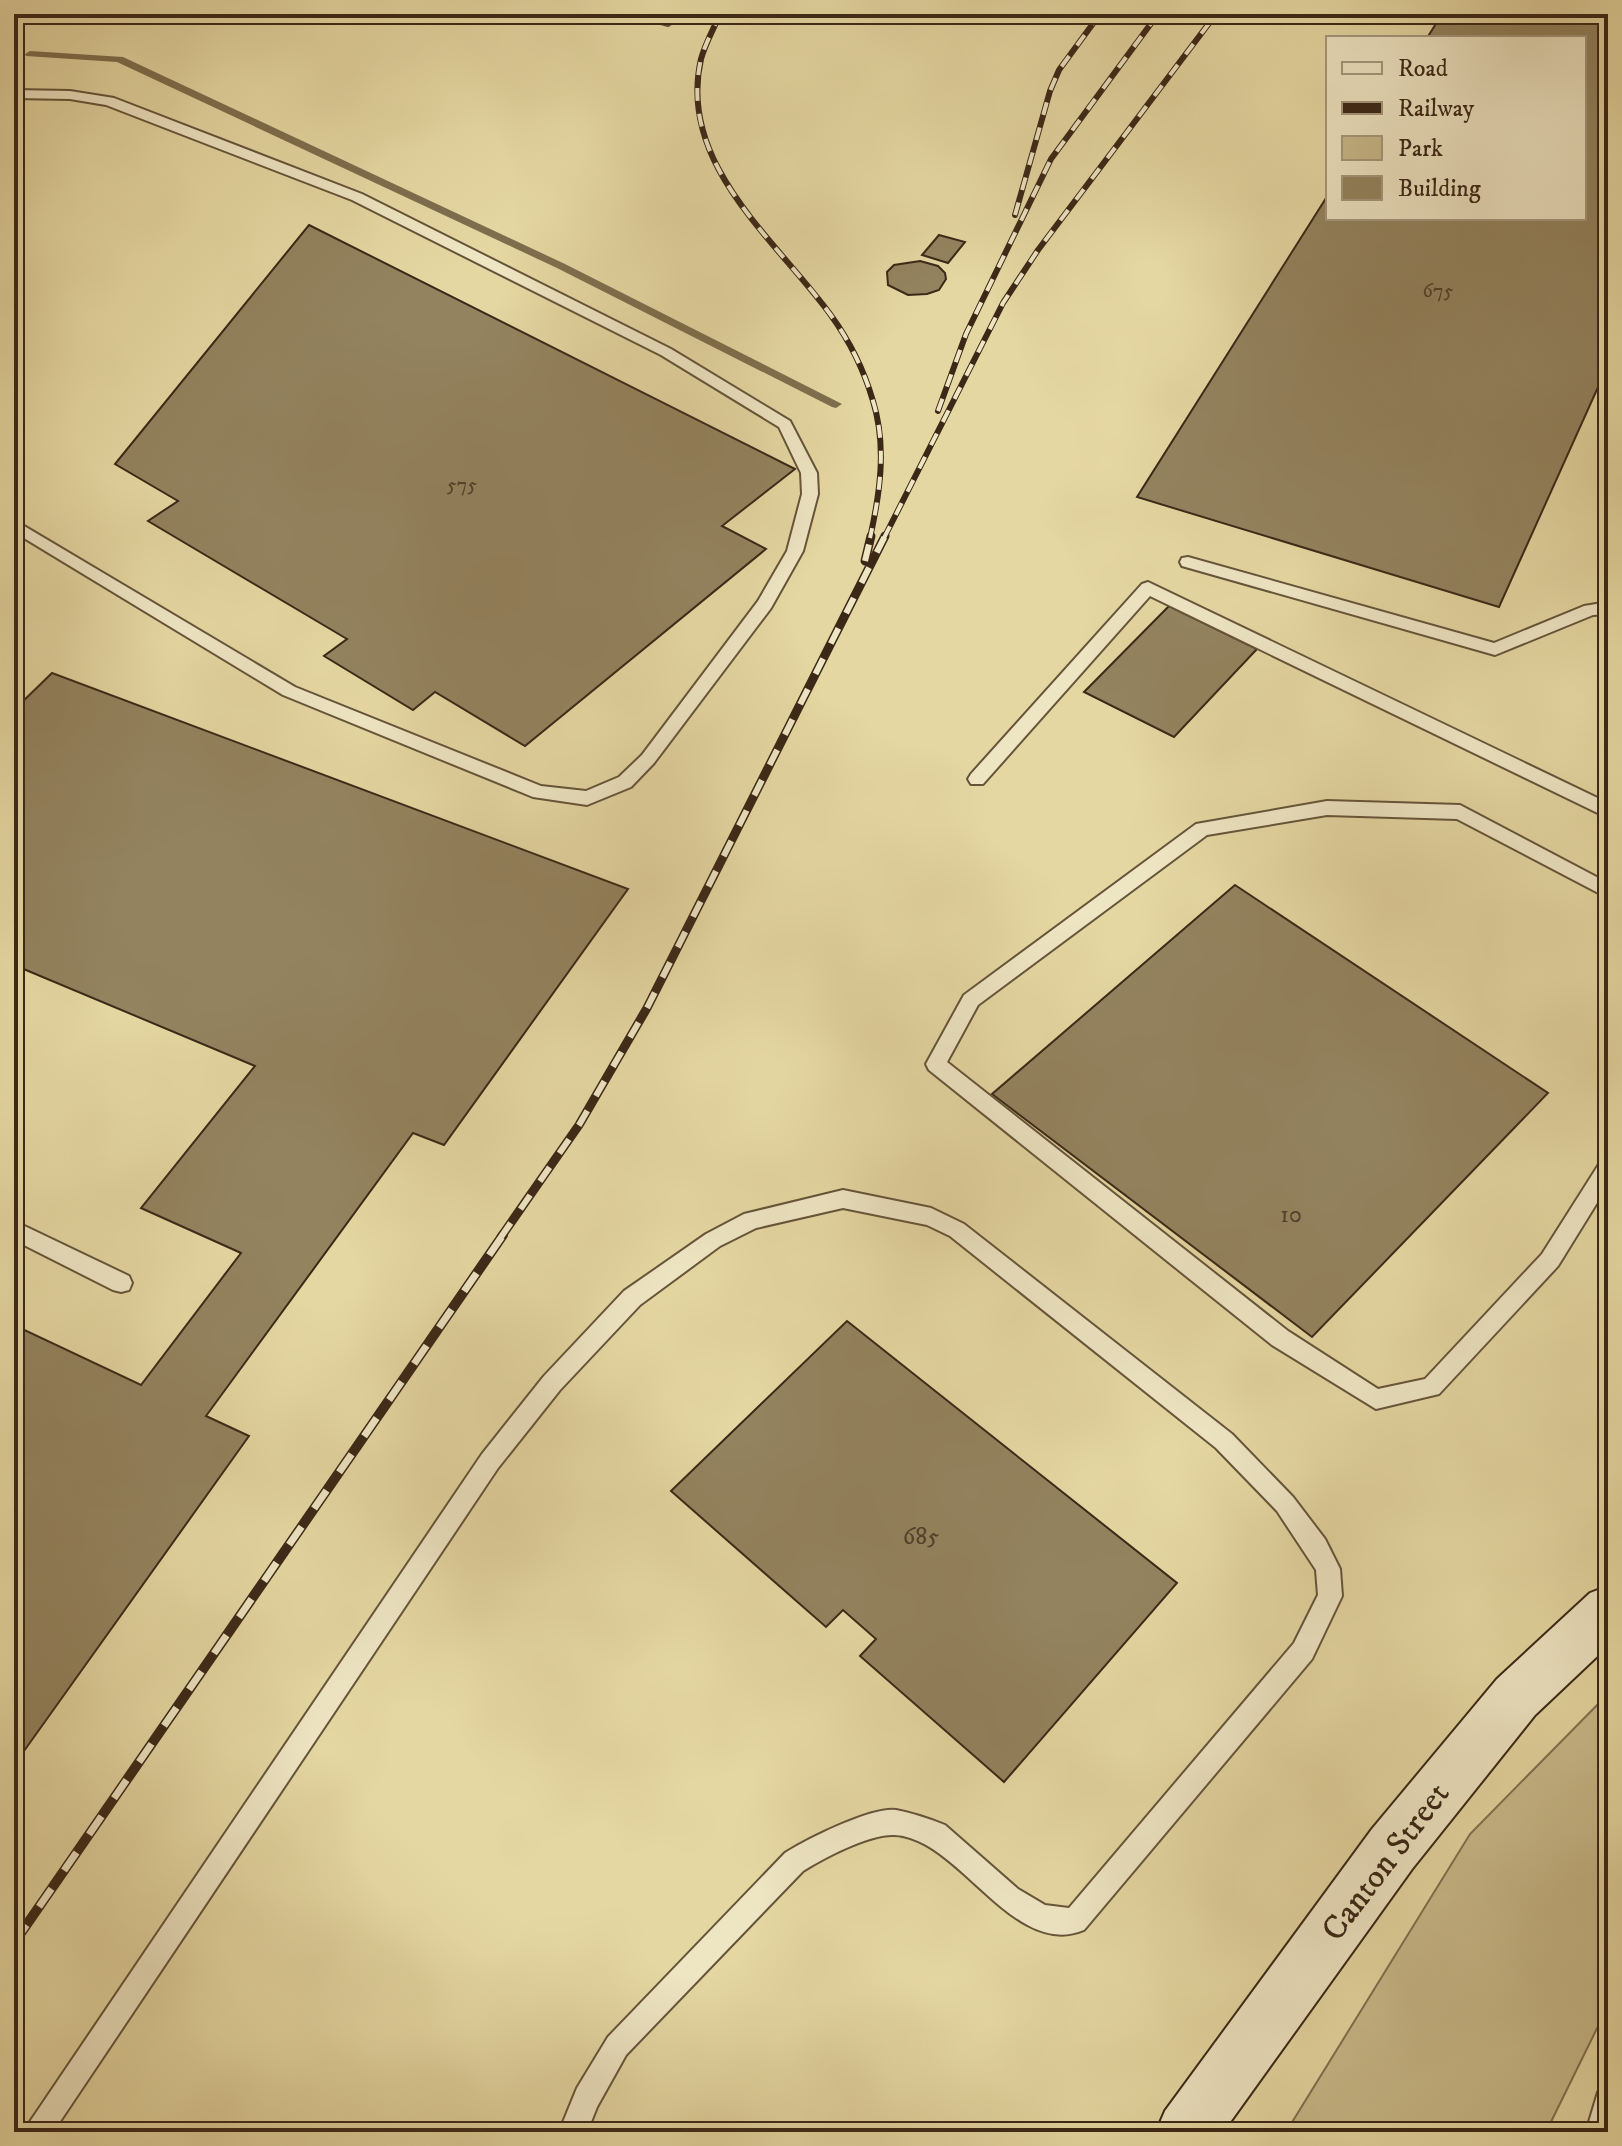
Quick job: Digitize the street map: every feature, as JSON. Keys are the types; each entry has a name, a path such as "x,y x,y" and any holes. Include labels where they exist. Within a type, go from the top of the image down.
{"main road":[{"name":"Canton Street","path":"1186,2132 1392,1849 1516,1697 1608,1611"}],"lane":[{"path":"635,14 668,21"},
{"path":"14,94 70,95 109,101 357,197 702,372 785,424 809,473 810,494 795,551 765,604 648,759 625,782 587,798 539,792 289,691 14,525"},
{"path":"1188,562 1495,649 1590,610 1608,608"},
{"path":"977,779 1148,588 1608,811"},
{"path":"1608,891 1460,812 1327,808 1202,829 971,1000 936,1064 1280,1338 1376,1399 1431,1387 1550,1260 1608,1167"},
{"path":"37,2132 490,1461 552,1383 632,1298 713,1240 751,1220 843,1199 931,1217 957,1230 1224,1441 1285,1504 1317,1547 1328,1569 1330,1596 1303,1651 1075,1921 1042,1918 1009,1898 936,1834 893,1822 828,1841 794,1862 617,2046 587,2098 573,2132"},
{"path":"14,1230 121,1283"},
{"path":"1600,2132 1608,2102"}],"green space":[{"path":"1608,1694 1608,2006 1546,2132 1286,2132 1470,1834"}],"building":[{"path":"1442,14 1608,14 1608,365 1499,607 1137,497 1326,198 1326,220 1586,220 1586,36 1428,36"},
{"path":"309,225 795,469 722,526 766,549 525,746 435,692 413,710 324,656 347,639 148,521 178,501 115,464"},
{"path":"939,235 965,242 948,263 922,255"},
{"path":"920,261 938,266 945,273 946,279 939,290 908,295 888,285 887,272 894,265"},
{"path":"1169,606 1257,649 1174,737 1084,692"},
{"path":"52,673 628,889 444,1145 413,1133 206,1416 249,1436 14,1765 14,1325 141,1385 241,1253 141,1208 255,1066 14,965 14,710"},
{"path":"1235,885 1548,1093 1312,1337 992,1094"},
{"path":"847,1321 1177,1583 1004,1782 860,1656 876,1639 843,1610 826,1627 671,1491"}],"waterway":[{"path":"30,54 119,59 561,266 836,404"}],"railway":[{"path":"720,14 701,59 697,97 703,132 717,166 736,197 830,314 850,345 865,378 877,418 881,452 877,504 870,538"},
{"path":"1015,215 1050,91 1059,70 1100,14"},
{"path":"938,411 966,334 1051,159 1158,14"},
{"path":"884,538 1003,303 1038,250 1216,14"},
{"path":"865,561 871,536"},
{"path":"501,1237 579,1125 647,1008 885,536"},
{"path":"14,1943 503,1235"}]}
